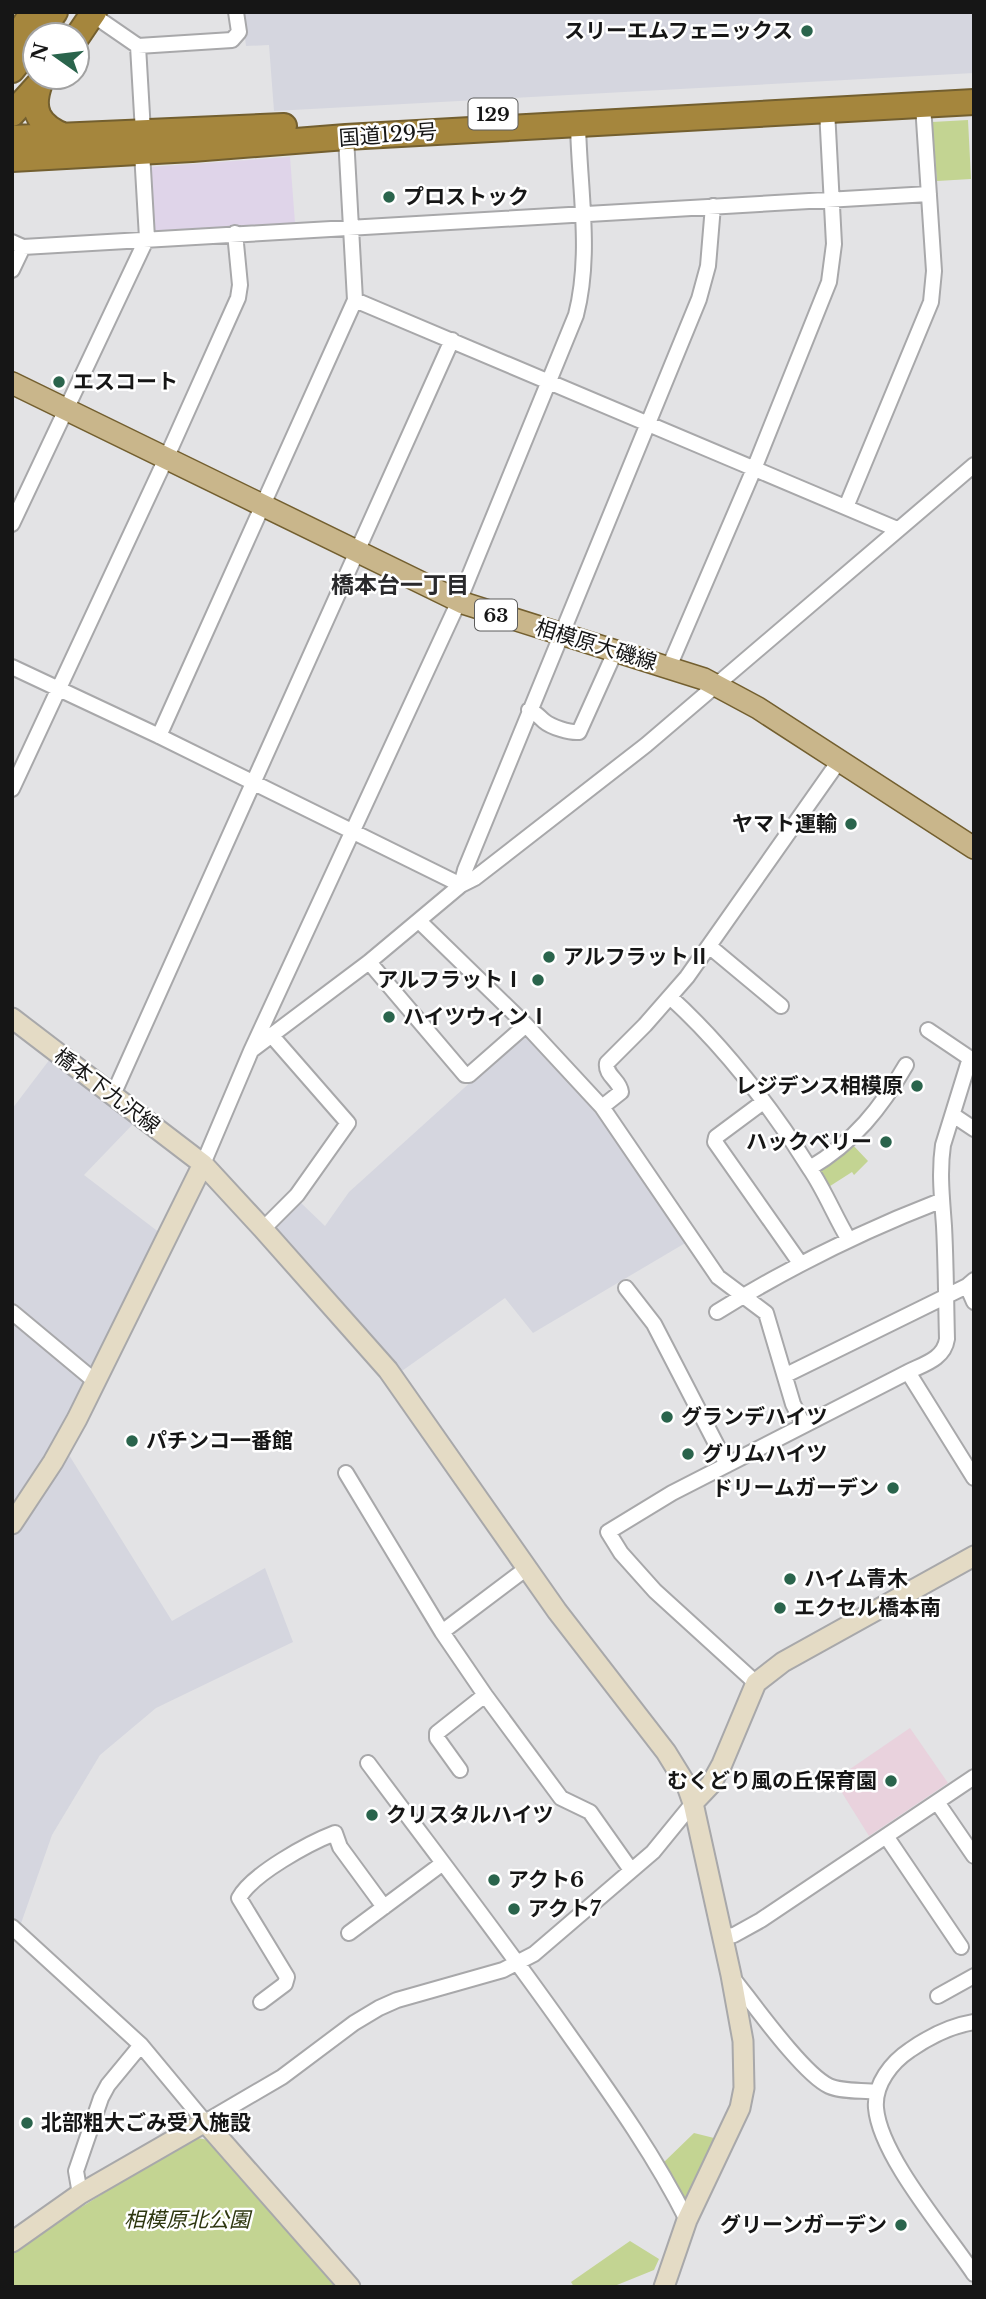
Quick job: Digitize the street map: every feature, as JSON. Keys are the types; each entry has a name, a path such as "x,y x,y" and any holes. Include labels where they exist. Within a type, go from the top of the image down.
{"highway":[{"path":"12,43 33,12"},
{"name":"国道129号","path":"12,159 143,142 974,88"},
{"path":"12,114 29,91"},
{"path":"37,91 35,109 47,127 64,136"},
{"name":"国道129号","path":"12,138 64,136 143,142 346,137 974,102"}],"main road":[{"name":"相模原大磯線","path":"12,383 459,601 560,635 669,667 714,685 758,708 974,848"}],"street":[{"path":"87,13 138,46 232,40 239,32 236,12"},
{"path":"12,524 147,238 138,46"},
{"path":"846,507 931,302 934,271 923,105"},
{"path":"669,667 754,469 828,282 834,244 827,110"},
{"path":"12,1524 53,1462 96,1382 203,1164 251,1051 459,601 549,382 580,300 583,283 583,213 578,124"},
{"path":"159,736 355,300 346,137"},
{"path":"12,270 18,245 929,194"},
{"path":"461,885 529,710 706,281 713,206"},
{"path":"12,789 238,298 240,285 235,233"},
{"path":"355,300 897,529"},
{"path":"113,1096 452,341"},
{"path":"251,1051 369,962 461,885 475,878 582,797 974,465"},
{"path":"529,710 539,714 545,721 573,733 579,732 615,652"},
{"path":"12,667 159,736 461,885"},
{"path":"602,1107 621,1092 620,1086 607,1072 607,1063 670,997 839,761"},
{"path":"419,921 526,1025 602,1107 718,1277 766,1313 793,1404 803,1424"},
{"path":"709,946 781,1006"},
{"path":"369,962 465,1075 469,1075 526,1025"},
{"path":"670,997 712,1038 763,1102 810,1168 849,1240"},
{"name":"橋本下九沢線","path":"12,1018 203,1164 388,1370 557,1611 666,1752 687,1786 723,1937 744,2041 744,2088 740,2108 657,2286"},
{"path":"756,1683 655,1591 621,1553 608,1535 609,1530 672,1493 803,1424 908,1373 944,1350 947,1339 946,1297 944,1224 940,1201 943,1145 969,1061 968,1056 928,1030"},
{"path":"263,1229 297,1195 348,1124 272,1036"},
{"path":"810,1168 841,1148 886,1101 906,1065"},
{"path":"763,1102 716,1137 715,1142 800,1263"},
{"path":"953,1115 974,1129"},
{"path":"717,1312 800,1263 940,1201"},
{"path":"786,1375 970,1283 974,1302"},
{"path":"626,1288 654,1324 727,1465"},
{"path":"12,1312 96,1382"},
{"path":"908,1373 974,1478"},
{"path":"346,1473 442,1632 485,1695 561,1798 590,1812 631,1870"},
{"path":"12,2242 80,2194 282,2077 354,2022 379,2008 397,2000 496,1972 518,1963 550,1942 653,1852 711,1784 756,1683 783,1662 974,1556"},
{"path":"442,1632 527,1568"},
{"path":"460,1770 437,1738 437,1733 485,1695"},
{"path":"368,1763 518,1963 641,2140 687,2220"},
{"path":"723,1937 734,1935 761,1920 974,1777"},
{"path":"937,1802 974,1856"},
{"path":"261,2002 285,1984 287,1977 239,1898 271,1869 312,1842 335,1833 340,1847 384,1907"},
{"path":"886,1836 961,1947"},
{"path":"349,1933 443,1863"},
{"path":"12,1927 141,2045 205,2122 351,2287"},
{"path":"731,1975 796,2056 824,2083 832,2087 877,2092"},
{"path":"938,1996 974,1976"},
{"path":"974,2022 942,2031 906,2052 891,2067 877,2092 876,2107 889,2150 974,2274"},
{"path":"80,2194 76,2172 101,2098 108,2085 141,2045"}],"shaded area":[{"path":"242,12 974,12 974,73 274,111 269,45 246,46"},
{"path":"290,157 295,223 155,232 152,229 149,167"},
{"path":"527,1031 600,1110 687,1242 533,1333 505,1298 399,1373 277,1231 276,1225 300,1202 325,1226 349,1192"},
{"path":"50,1059 134,1123 84,1175 160,1233 59,1437 12,1510 12,1109"},
{"path":"69,1455 172,1621 265,1568 293,1642 156,1708 100,1755 52,1835 18,1932 12,1928 12,1539"},
{"name":"むくどり風の丘保育園","path":"910,1728 948,1783 869,1836 834,1780"}],"green space":[{"path":"968,120 971,179 937,181 932,122"},
{"path":"851,1143 868,1161 854,1175 852,1172 827,1188 819,1173 820,1167"},
{"path":"694,2133 714,2138 685,2201 662,2164"},
{"name":"相模原北公園","path":"193,2137 208,2140 337,2287 12,2287 12,2254"},
{"path":"630,2241 659,2259 654,2270 612,2287 574,2287 571,2282"}],"place":[{"name":"スリーエムフェニックス","path":"807,31"},
{"name":"プロストック","path":"389,197"},
{"name":"エスコート","path":"59,382"},
{"name":"ヤマト運輸","path":"851,824"},
{"name":"アルフラットⅡ","path":"549,957"},
{"name":"アルフラットⅠ","path":"538,980"},
{"name":"ハイツウィンⅠ","path":"389,1017"},
{"name":"レジデンス相模原","path":"917,1086"},
{"name":"ハックベリー","path":"886,1142"},
{"name":"グランデハイツ","path":"667,1417"},
{"name":"パチンコ一番館","path":"132,1441"},
{"name":"グリムハイツ","path":"688,1454"},
{"name":"ドリームガーデン","path":"893,1488"},
{"name":"ハイム青木","path":"790,1579"},
{"name":"エクセル橋本南","path":"780,1608"},
{"name":"むくどり風の丘保育園","path":"891,1781"},
{"name":"クリスタルハイツ","path":"372,1815"},
{"name":"アクト6","path":"494,1880"},
{"name":"アクト7","path":"514,1909"},
{"name":"北部粗大ごみ受入施設","path":"27,2123"},
{"name":"グリーンガーデン","path":"901,2225"}],"district":[{"name":"橋本台一丁目","path":"400,585"}]}
